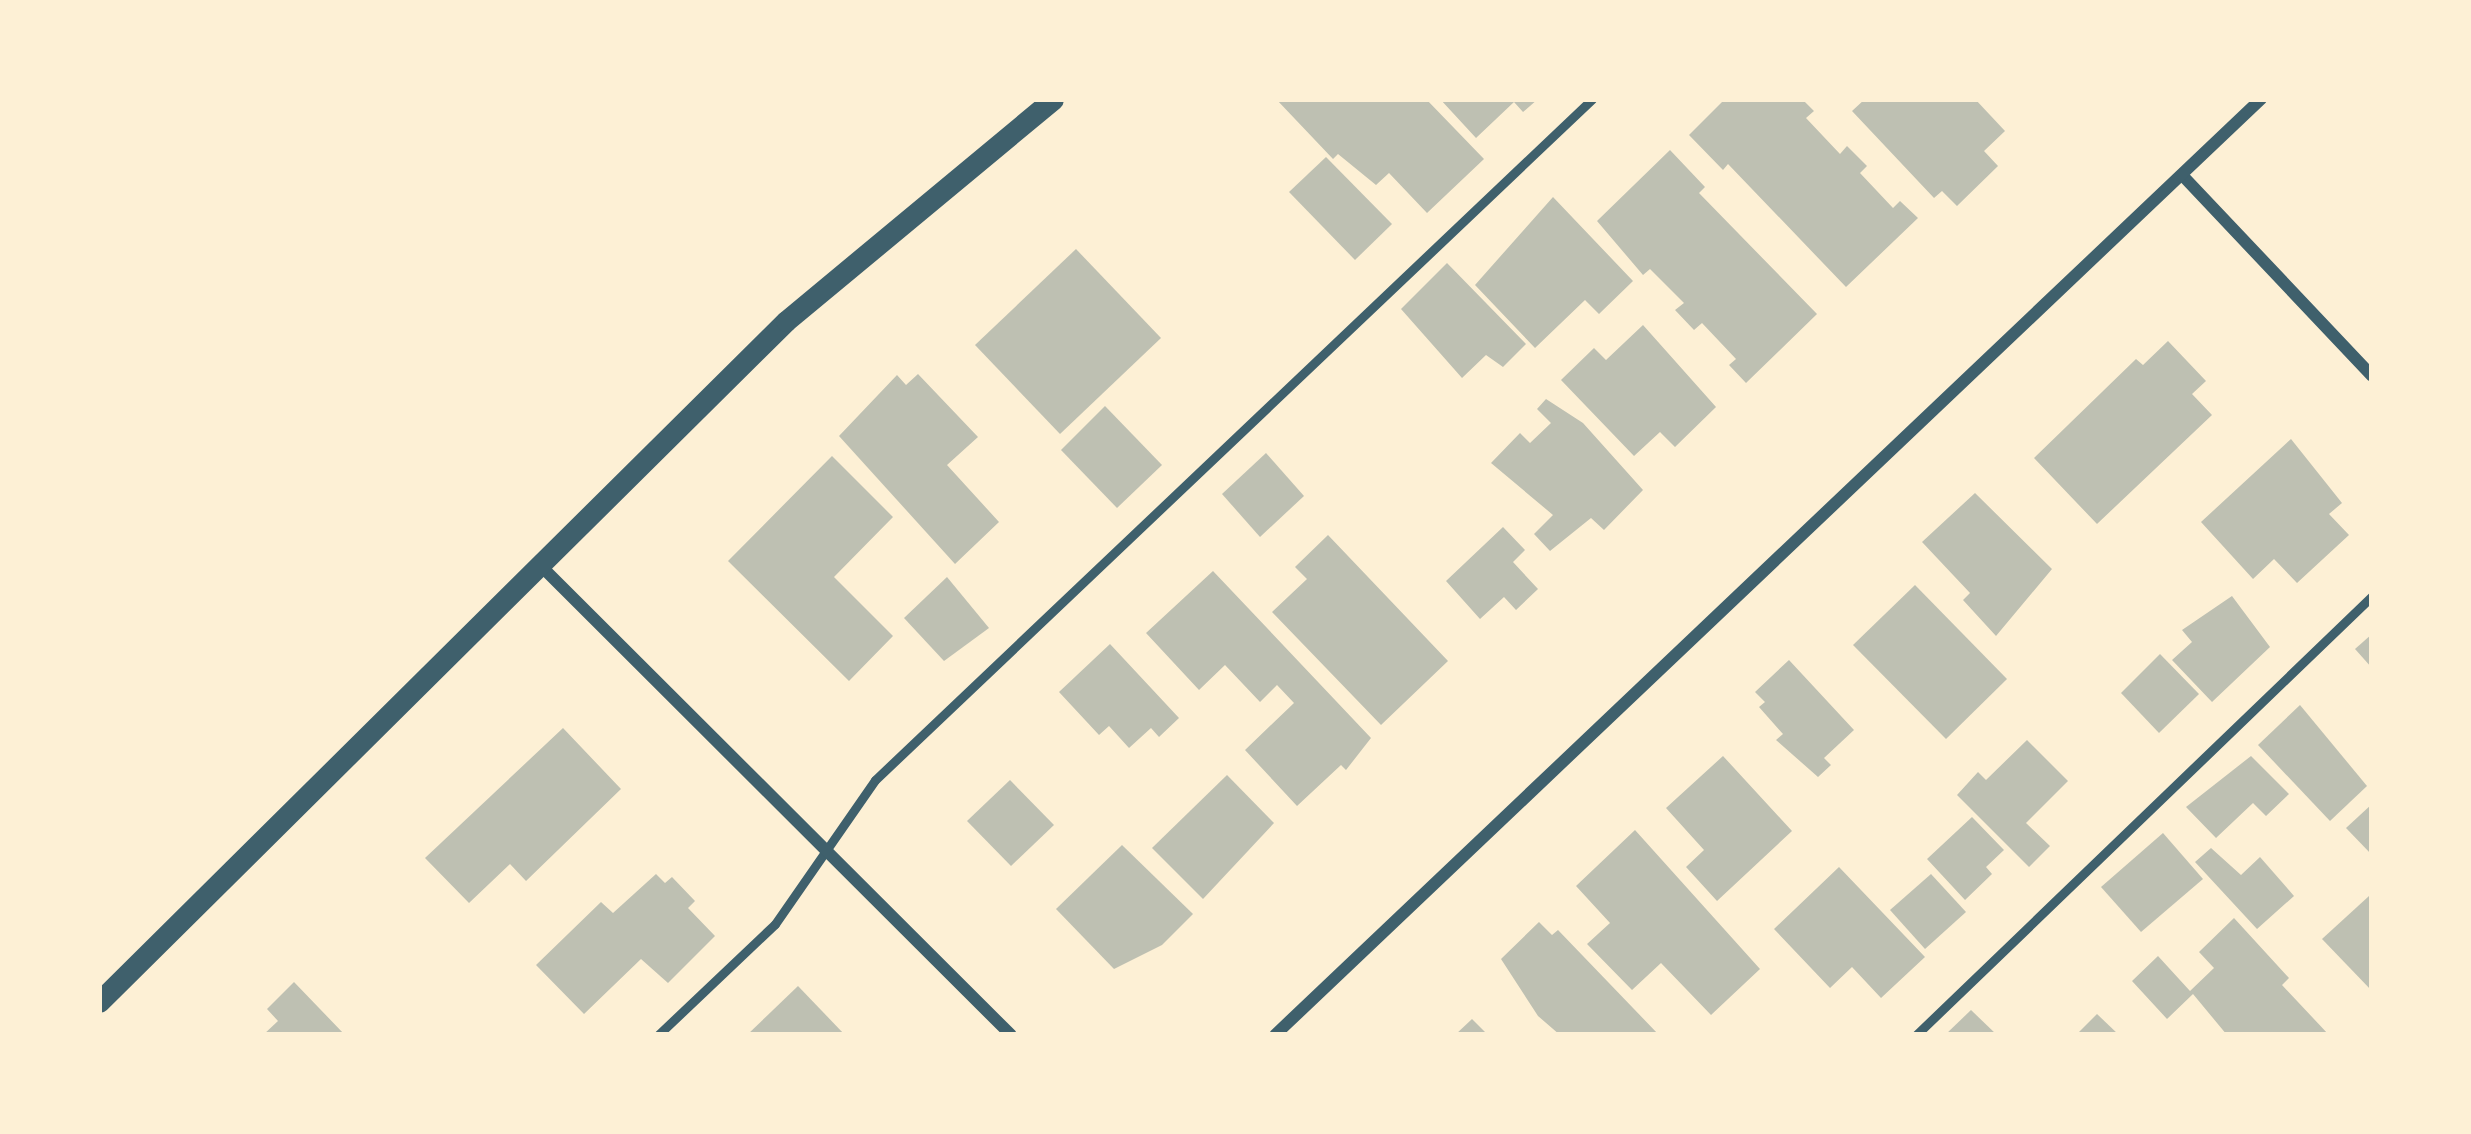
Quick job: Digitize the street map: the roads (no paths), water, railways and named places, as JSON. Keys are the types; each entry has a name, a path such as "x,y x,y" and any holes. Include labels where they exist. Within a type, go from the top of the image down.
{"street":[{"path":"99,1003 538,562 787,321 1053,99"},
{"path":"1275,1035 2261,99"},
{"path":"2183,176 2372,376"},
{"path":"538,562 824,856 1011,1035"}],"lane":[{"path":"658,1035 775,924 875,779 1592,99"},
{"path":"1916,1035 2372,596"}]}
